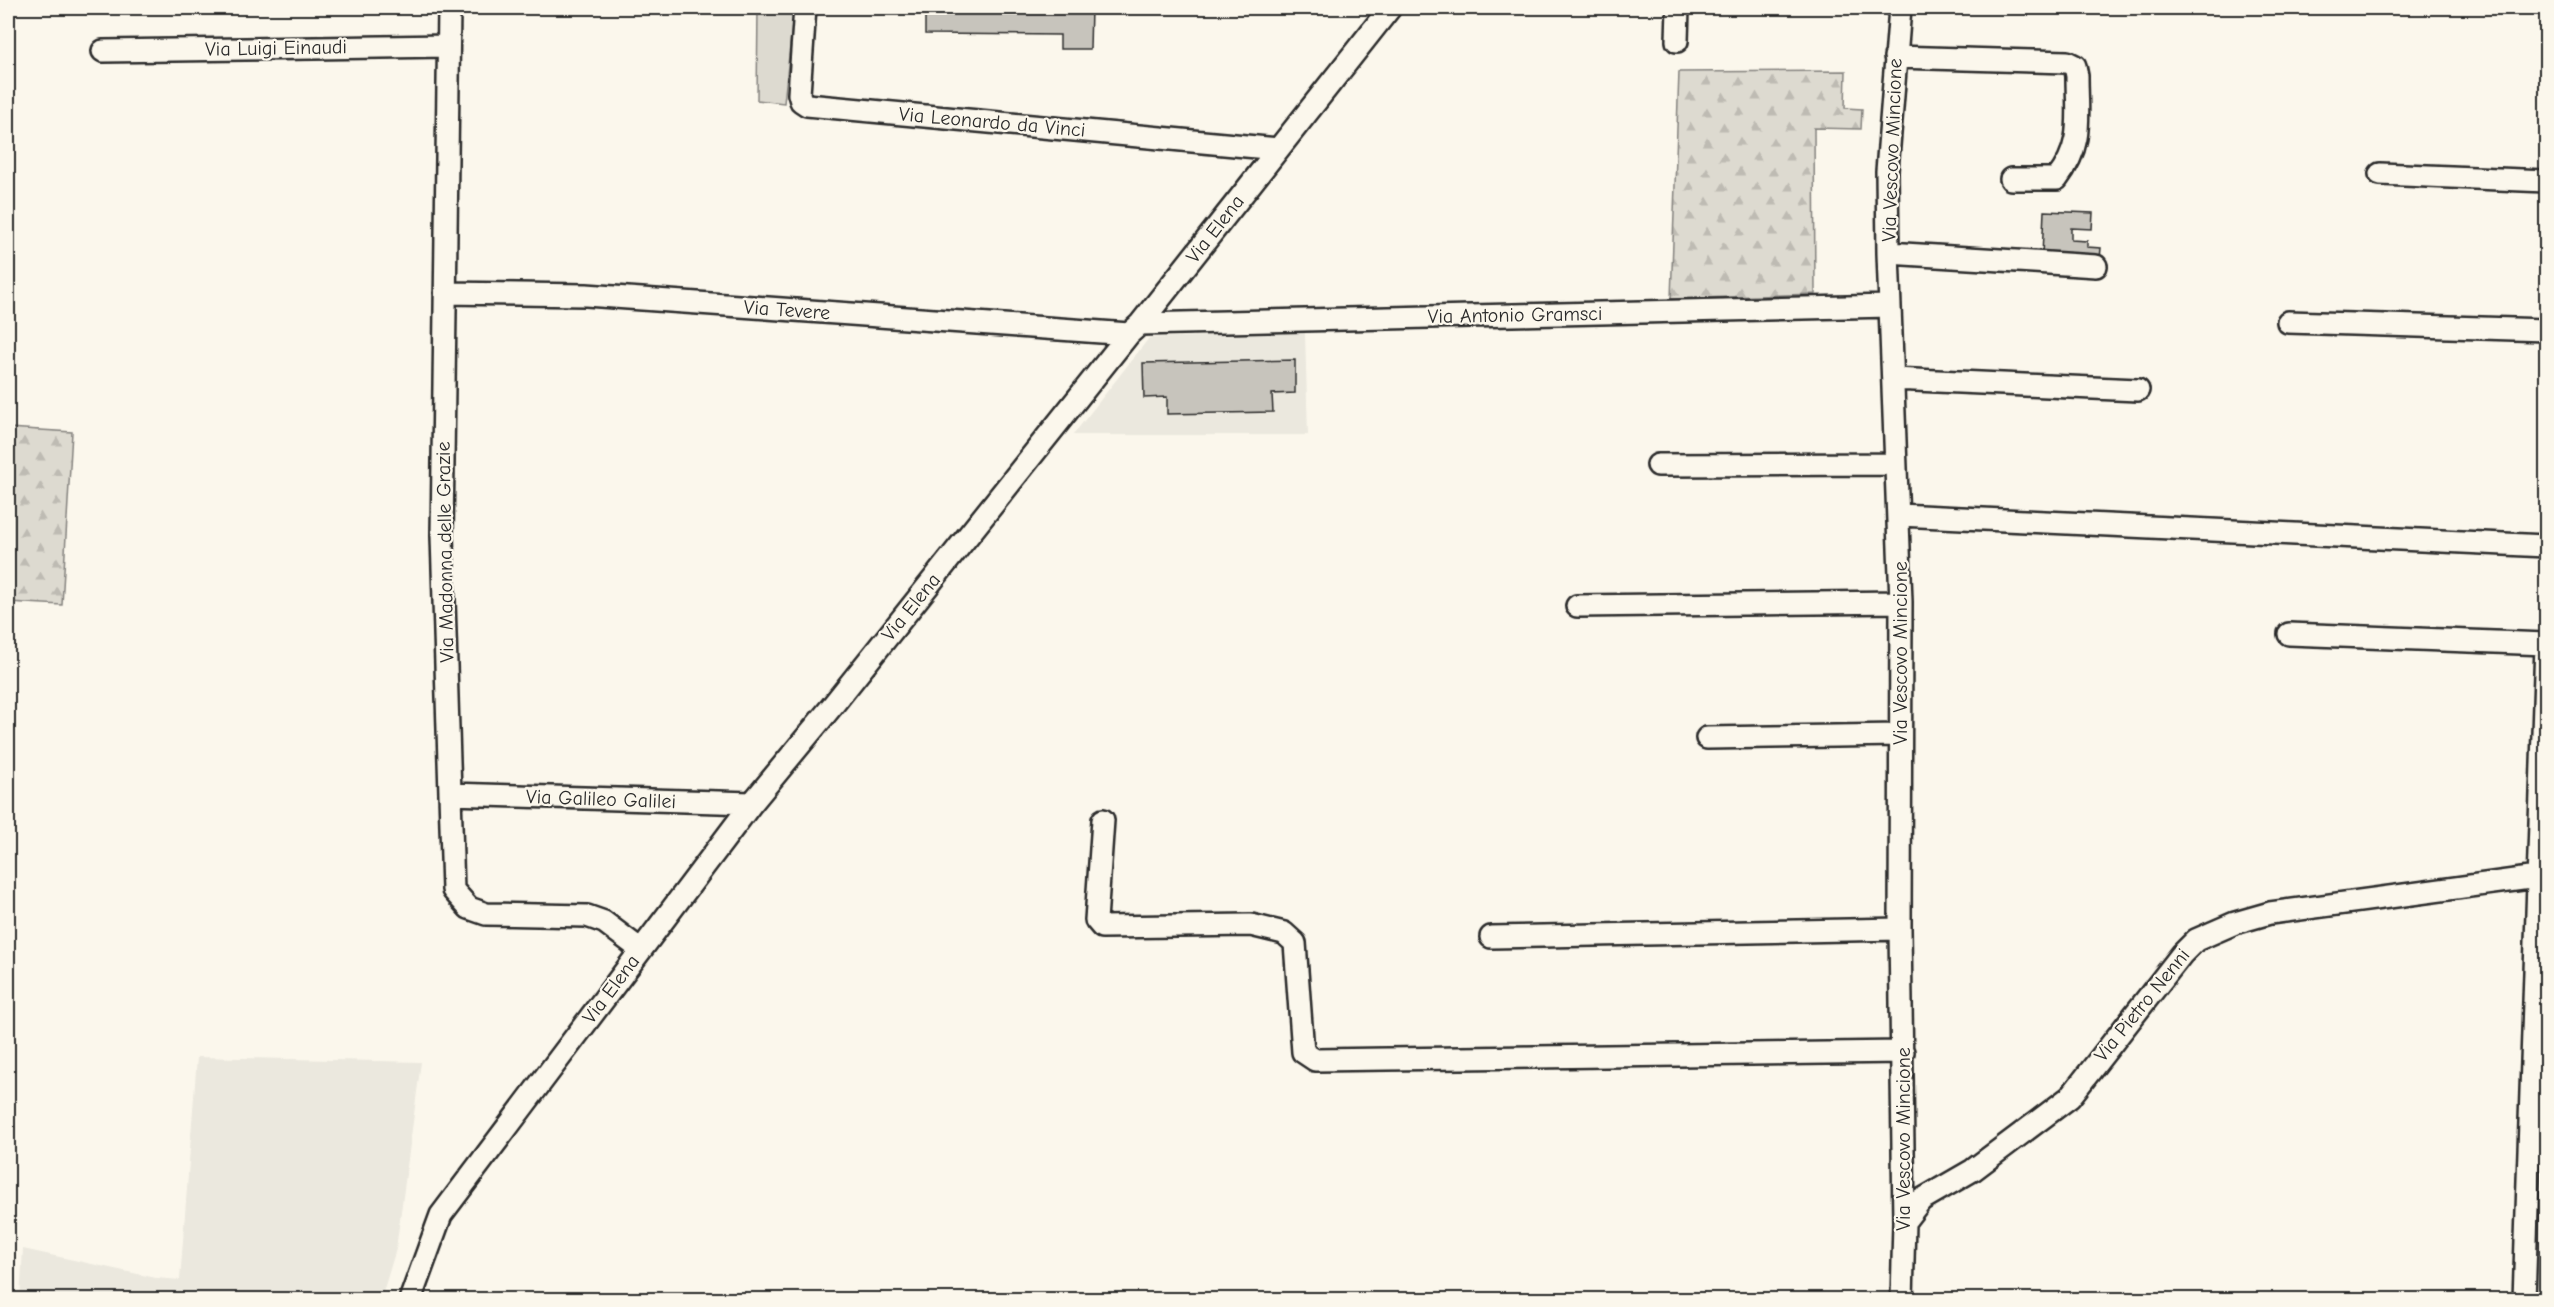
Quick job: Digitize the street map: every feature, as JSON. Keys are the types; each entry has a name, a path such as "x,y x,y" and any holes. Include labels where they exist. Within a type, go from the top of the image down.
{"street":[{"name":"Via Madonna delle Grazie","path":"449,8 442,536 453,890 469,909 486,914 586,916 604,922 641,950"},
{"name":"Via Leonardo da Vinci","path":"805,8 799,94 801,101 807,105 1278,149"},
{"name":"Via Elena","path":"410,1299 441,1215 752,803 1135,329 1390,8"},
{"path":"1677,8 1677,41"},
{"name":"Via Vescovo Mincione","path":"1899,8 1887,171 1895,464 1902,602 1900,735 1904,1222 1902,1299"},
{"name":"Via Luigi Einaudi","path":"103,51 448,46"},
{"path":"1895,57 2067,62 2074,66 2077,76 2076,145 2068,164 2057,179 2011,179"},
{"path":"2380,174 2547,181"},
{"path":"1888,252 2096,267"},
{"name":"Via Tevere","path":"445,293 586,295 1135,329"},
{"name":"Via Antonio Gramsci","path":"1135,329 1890,306"},
{"path":"2288,322 2547,330"},
{"path":"1893,379 2138,390"},
{"path":"1658,465 1895,464"},
{"path":"1899,515 2547,546"},
{"path":"1577,606 1902,602"},
{"path":"2289,634 2547,644 2537,877 2524,1299"},
{"path":"1707,738 1900,735"},
{"name":"Via Galileo Galilei","path":"450,794 752,803"},
{"path":"1103,820 1096,920 1102,927 1251,925 1284,933 1295,943 1303,1052 1315,1060 1903,1052"},
{"name":"Via Pietro Nenni","path":"1904,1222 1921,1200 1973,1170 2070,1097 2182,954 2196,940 2235,923 2270,913 2537,877"},
{"path":"1491,937 1900,929"}],"shaded area":[{"path":"1305,333 1308,435 1073,435 1149,338"},
{"path":"197,1057 421,1062 396,1249 381,1299 20,1299 23,1249 156,1278 180,1280"}],"green space":[{"path":"758,8 794,8 784,103 757,100"},
{"path":"1846,71 1845,108 1862,109 1861,129 1814,128 1815,294 1671,299 1679,72"},
{"path":"8,428 72,432 62,605 8,602"}],"building":[{"path":"925,8 1091,8 1090,49 1060,49 1060,35 925,34"},
{"path":"2044,211 2093,213 2092,229 2071,228 2071,240 2087,241 2087,247 2101,248 2100,259 2042,256"},
{"path":"1295,360 1295,393 1272,394 1273,412 1167,414 1167,397 1144,398 1143,363"}]}
